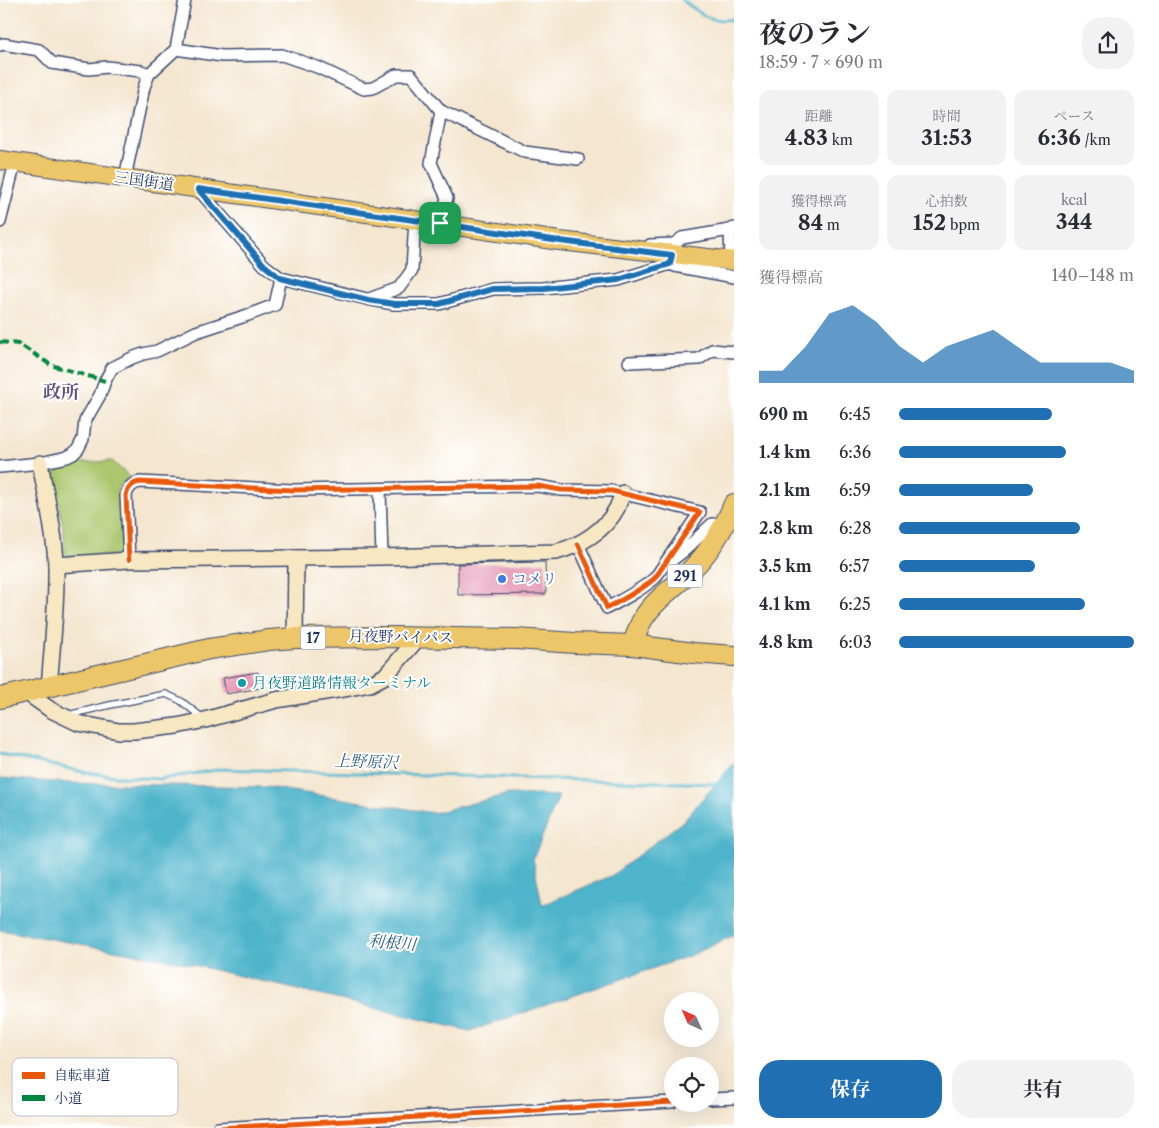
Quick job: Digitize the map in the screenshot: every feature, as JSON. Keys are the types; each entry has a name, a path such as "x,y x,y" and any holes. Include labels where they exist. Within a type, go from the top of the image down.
{"highway":[{"name":"291","path":"633,644 643,619 659,600 700,561 724,525 734,504"},
{"name":"月夜野バイパス","path":"0,698 209,649 295,638 419,637 633,644"},
{"name":"17","path":"633,644 694,653 734,656"}],"main road":[{"name":"三国街道","path":"8,161 560,241 634,250 671,259 733,266"}],"street":[{"path":"125,178 144,87 149,74 176,49 185,0"},
{"path":"0,45 39,50 52,63 89,69 107,67 141,71 149,74"},
{"path":"176,49 222,56 282,55 317,67 364,89 373,88 396,75 411,75 441,111 525,152 578,159"},
{"path":"440,223 447,198 431,163 441,111"},
{"path":"0,222 8,161"},
{"path":"198,189 264,265 280,278 368,300 394,304 439,304 492,289 544,288 618,280 671,259"},
{"path":"368,300 399,288 412,270 415,220"},
{"path":"634,250 643,245 674,244 682,238 732,229 733,266"},
{"path":"0,467 40,463 68,457 73,454 78,450 83,439 85,421 100,395 112,368 132,358 158,351 196,332 248,316 275,305 280,278"},
{"path":"629,362 699,359 712,350 734,352"},
{"path":"40,463 53,532 56,565 56,603 49,688"},
{"path":"129,560 126,495 130,487 136,482 293,490 538,486 561,490 612,491 700,512 656,578 607,608 578,544"},
{"path":"380,489 382,557"},
{"path":"56,565 129,560 382,557 556,552 578,544 601,528 616,510 623,493"},
{"path":"663,568 712,524 724,525"},
{"path":"295,638 296,558"},
{"path":"27,693 51,710 78,723 119,731 163,728 206,720 276,700 370,684 385,676 419,637"},
{"path":"719,1099 734,1098"},
{"path":"218,1128 664,1102"}],"lane":[{"path":"64,716 166,694 180,701 206,720"}],"green space":[{"path":"112,461 129,476 118,488 123,549 120,555 67,556 65,554 53,465"}],"water":[{"name":"利根川","path":"734,763 734,935 692,955 470,1031 177,961 0,930 0,778 67,783 266,787 434,813 509,794 559,796 533,859 542,905 611,876 682,822"}],"building":[{"name":"コメリ","path":"545,562 546,594 458,595 458,564"},
{"name":"月夜野道路情報ターミナル","path":"258,672 261,688 226,694 223,678"}],"waterway":[{"path":"682,0 700,13 711,18 718,20 734,19"},
{"name":"上野原沢","path":"0,754 84,772 122,777 161,779 222,769 719,784"}],"marked path":[{"path":"0,342 19,344 51,365 105,381"}],"cycle path":[{"path":"198,189 264,265 281,278 394,304 439,304 493,289 543,288 618,280 670,264 672,255"},
{"path":"129,560 126,495 131,486 140,482 293,490 538,486 561,490 612,491 700,512 655,578 626,598 607,608 578,544"},
{"path":"218,1128 664,1102"}],"place":[{"name":"コメリ","path":"502,579"},
{"name":"月夜野道路情報ターミナル","path":"242,683"}],"district":[{"name":"政所","path":"61,392"}],"route":[{"path":"198,189 250,196 440,223 672,255 670,264 618,280 544,288 492,289 439,304 394,304 368,300 280,278 248,248 198,189"}]}
